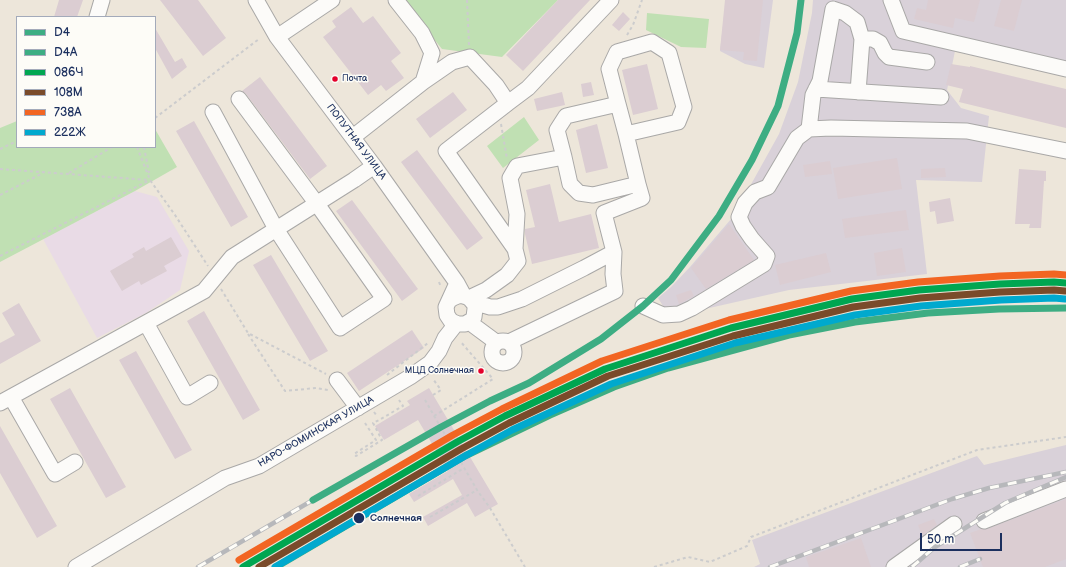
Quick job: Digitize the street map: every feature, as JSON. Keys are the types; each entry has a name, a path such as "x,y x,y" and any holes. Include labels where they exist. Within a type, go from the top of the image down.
{"street":[{"path":"97,16 102,0"},
{"name":"ПОПУТНАЯ УЛИЦА","path":"256,0 277,37 374,166 462,296"},
{"path":"277,37 332,0"},
{"path":"396,0 422,33 432,53 423,82"},
{"path":"515,249 446,150 528,88 611,0"},
{"path":"891,0 903,31 1066,69"},
{"path":"809,130 813,94 820,81 833,9 845,13 857,22 862,39 858,92"},
{"path":"862,39 873,39 880,43 885,54 889,57 927,62"},
{"path":"564,157 517,166 510,178 517,214 515,249 518,261 507,275 486,290 462,296 446,307 447,315 451,321 462,323 503,342 614,291 614,252 604,213 642,198 609,69 617,52 652,42 669,53 684,107 678,122 626,134"},
{"path":"353,137 423,82 452,62 470,57 496,85 503,106"},
{"path":"816,89 941,97"},
{"path":"213,112 276,229 340,328 384,299 317,204 239,99"},
{"path":"618,104 566,116 558,130 570,184 579,193 592,195 638,184"},
{"path":"643,306 663,315 679,314 692,308 764,264 767,256 752,239 743,226 739,216 745,203 755,192 768,187 797,138 809,130 830,128 966,131 1066,152"},
{"path":"75,462 55,474 6,400 204,291 232,257 317,204 374,166"},
{"path":"462,296 490,307 498,307 522,299 614,252"},
{"path":"462,296 475,305 474,316 462,323"},
{"path":"146,323 187,397 210,383"},
{"name":"НАРО-ФОМИНСКАЯ УЛИЦА","path":"76,567 225,478 258,466 410,377 430,363 439,351 445,338 462,323"},
{"path":"334,385 358,408"},
{"path":"984,520 1066,489"},
{"path":"894,567 954,524"}],"path":[{"path":"467,0 470,57"},
{"path":"617,52 633,25 642,0"},
{"path":"156,117 259,39"},
{"path":"503,106 510,178"},
{"path":"0,149 16,141"},
{"path":"68,174 110,148"},
{"path":"137,148 150,180 175,215 215,277 285,391 334,385"},
{"path":"144,148 150,180"},
{"path":"0,169 150,180"},
{"path":"0,195 44,172"},
{"path":"0,256 150,180"},
{"path":"248,333 334,385"},
{"path":"382,379 432,340"},
{"path":"434,416 493,379 459,340"},
{"path":"433,379 441,390 433,395"},
{"path":"365,423 376,440 354,454 356,456 382,440 373,423 380,422 403,406 399,400"},
{"path":"425,400 477,490 490,508 525,567"},
{"path":"654,567 688,557 710,562 747,546 751,537 977,450 1066,437"},
{"path":"418,496 464,468"},
{"path":"430,517 477,490"}],"shaded area":[{"path":"726,0 773,0 764,68 745,64 720,51"},
{"path":"813,0 1066,0 1066,77 955,51 947,90 961,108 989,116 982,182 916,180 927,274 789,290 674,316 663,306 658,298 690,267 731,219 779,134 798,82 812,13"},
{"path":"135,191 157,197 189,251 180,290 146,313 97,338 43,239"},
{"path":"1066,445 1066,567 754,567 760,564 752,540 977,456 984,465"}],"green space":[{"path":"402,0 558,0 502,57 442,49"},
{"path":"647,13 709,19 706,48 681,47 646,30"},
{"path":"524,117 539,140 503,168 487,146"},
{"path":"16,121 16,148 156,148 156,131 177,167 135,191 0,262 0,128"}],"building":[{"path":"59,0 83,0 77,16 54,16"},
{"path":"160,0 198,0 226,38 203,56"},
{"path":"558,0 590,0 523,71 506,55"},
{"path":"725,0 763,0 757,61 743,60 744,52 720,50"},
{"path":"928,0 980,0 974,22 955,18 953,28 914,19 917,8 926,10"},
{"path":"1001,0 1022,0 1014,31 994,26"},
{"path":"351,7 363,23 373,16 401,53 391,61 404,78 386,91 381,85 368,95 323,37 336,27 332,21"},
{"path":"623,12 630,19 619,31 612,25"},
{"path":"156,30 175,62 182,58 187,67 172,79 156,50"},
{"path":"647,64 658,109 633,115 622,70"},
{"path":"951,64 970,66 1066,89 1066,128 959,102 963,89 946,85"},
{"path":"260,77 327,166 310,179 246,94 242,91"},
{"path":"591,82 594,95 583,97 581,84"},
{"path":"453,92 467,110 430,138 416,119"},
{"path":"562,92 565,105 537,111 534,99"},
{"path":"194,121 248,217 231,227 176,131"},
{"path":"597,124 608,168 586,173 576,130"},
{"path":"417,150 483,238 467,250 401,162"},
{"path":"897,158 902,189 838,199 833,168"},
{"path":"830,161 832,174 805,177 803,165"},
{"path":"945,168 946,177 921,178 921,169"},
{"path":"1019,169 1046,171 1041,228 1029,228 1030,224 1015,224"},
{"path":"550,184 559,222 591,214 599,248 532,264 525,229 535,227 526,190"},
{"path":"950,198 954,221 937,224 935,211 930,212 929,202"},
{"path":"352,200 418,289 402,301 336,211"},
{"path":"906,210 909,230 845,238 842,219"},
{"path":"729,224 754,260 706,289 691,268"},
{"path":"171,237 182,256 164,266 167,271 141,285 139,281 122,291 110,271 134,257 132,254 144,247 146,251"},
{"path":"902,248 906,272 877,276 874,253"},
{"path":"826,253 831,272 780,285 775,265"},
{"path":"271,255 328,351 310,361 253,265"},
{"path":"691,290 694,296 679,304 676,295"},
{"path":"19,303 41,341 0,364 0,343 15,335 2,313"},
{"path":"204,311 260,410 243,420 187,321"},
{"path":"412,330 424,348 359,391 347,373"},
{"path":"136,351 192,450 175,459 119,360"},
{"path":"70,388 126,487 106,498 50,399"},
{"path":"429,388 498,504 475,517 467,503 428,526 423,517 462,495 453,479 414,502 409,494 448,471 418,420 384,440 375,426 410,405 407,401"},
{"path":"0,426 57,526 37,538 0,473"},
{"path":"1066,499 1066,559 1045,567 983,567 970,533 981,529 987,529"},
{"path":"934,519 937,525 922,535 918,525"},
{"path":"861,538 871,567 809,567 806,557"}],"railway":[{"path":"770,567 952,499 989,488 1066,472"},
{"path":"912,567 935,547 1005,503 1066,477"},
{"path":"198,567 313,500"},
{"path":"960,567 980,559"}],"transit line":[{"name":"D4А","path":"313,500 441,427 490,401 529,383 601,339 643,306 671,280 719,216 752,160 778,106 797,33 801,0"},
{"name":"738А","path":"239,560 453,435 502,409 602,361 729,320 851,291 918,282 1000,276 1066,275"},
{"name":"086Ч","path":"243,567 457,442 505,416 605,369 731,328 852,299 919,290 1000,284 1066,283"},
{"name":"108М","path":"259,567 461,449 509,423 608,376 733,336 853,307 920,298 1000,292 1065,291"},
{"name":"222Ж","path":"275,567 512,430 611,384 735,343 855,315 921,306 1001,300 1065,299"},
{"name":"D4","path":"276,567 465,456 550,415 614,387 668,368 789,335 855,322 928,313 999,309 1066,308"}],"place":[{"name":"Почта","path":"335,79"},
{"name":"МЦД Солнечная","path":"481,371"},
{"name":"Солнечная","path":"359,518"}]}
